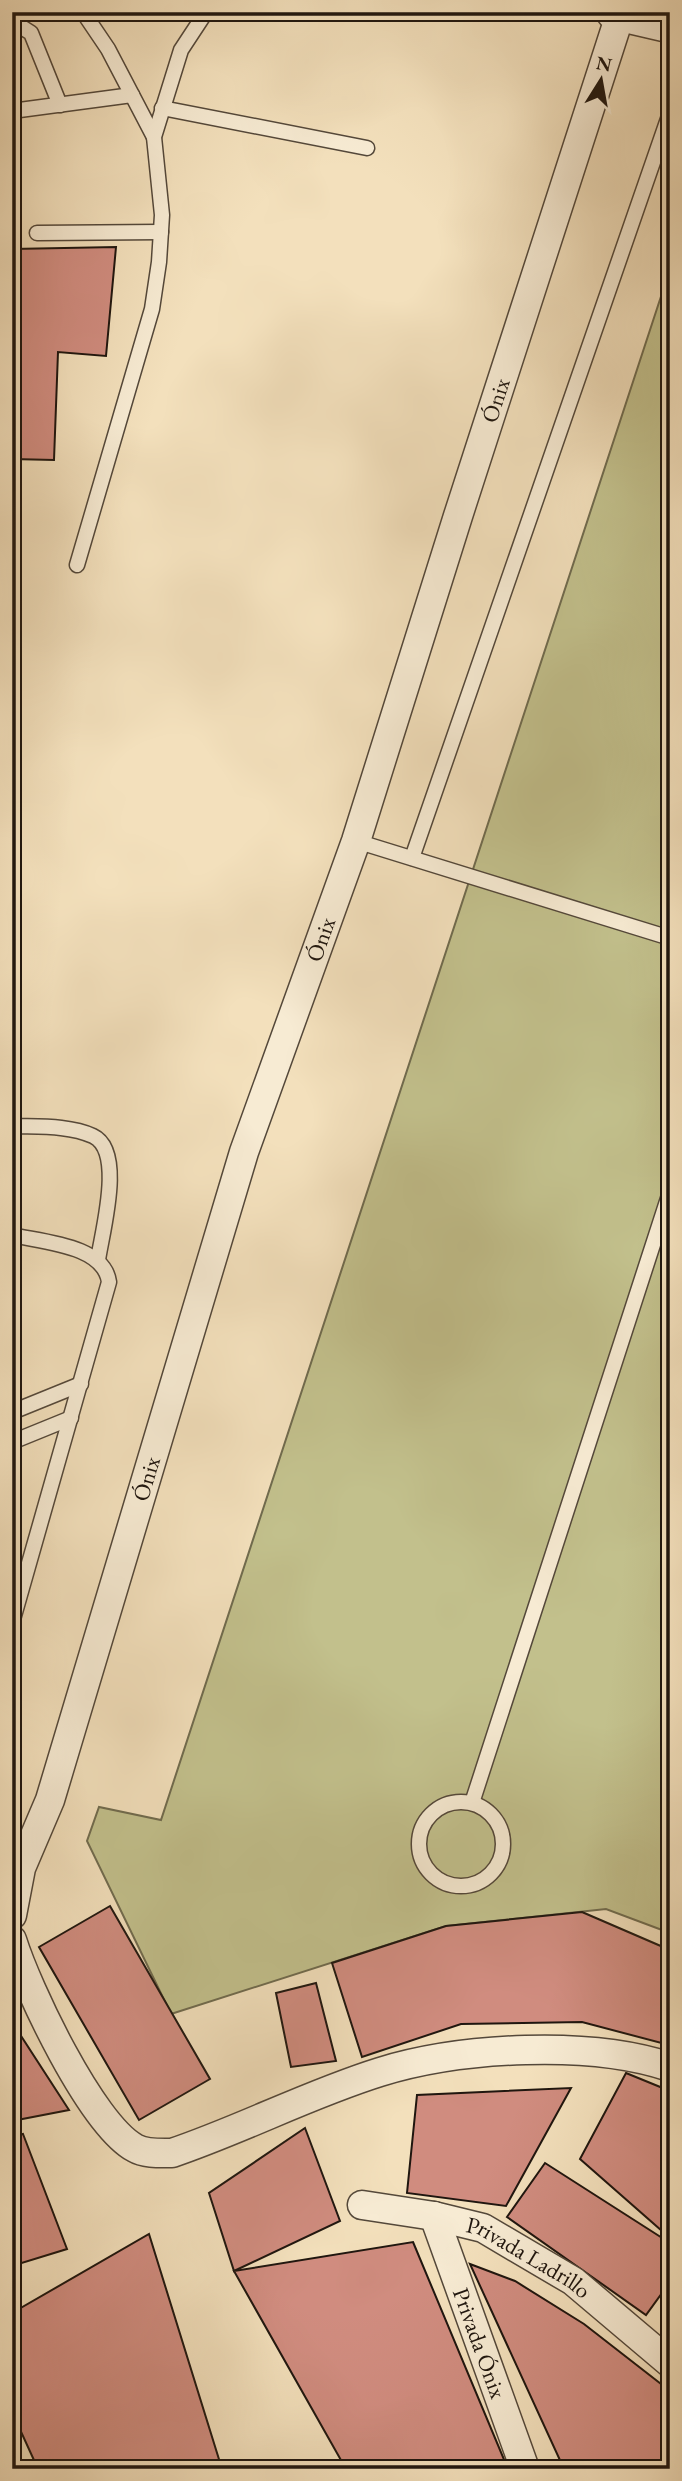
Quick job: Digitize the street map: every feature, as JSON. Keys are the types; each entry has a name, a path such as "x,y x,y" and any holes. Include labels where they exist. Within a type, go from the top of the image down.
{"street":[{"path":"619,13 670,25"},
{"name":"Ónix","path":"12,1915 17,1868 50,1800 244,1152 356,841 619,13"},
{"path":"12,1940 36,1998 91,2101 135,2148 152,2152 172,2153 380,2072 456,2054 563,2050 650,2060 670,2067"},
{"name":"Privada Ladrillo","path":"362,2205 434,2216 483,2228 573,2281 670,2363"},
{"name":"Privada Ónix","path":"434,2216 525,2469"}],"lane":[{"path":"83,12 154,137"},
{"path":"77,565 152,309 161,232 154,137 181,50 206,12"},
{"path":"12,21 31,33 60,105"},
{"path":"12,111 132,95"},
{"path":"162,108 367,148"},
{"path":"412,858 670,113"},
{"path":"37,233 161,232"},
{"path":"356,841 670,938"},
{"path":"12,1126 74,1130 96,1137 108,1154 110,1178 98,1260"},
{"path":"472,1804 670,1192"},
{"path":"12,1235 87,1253 105,1268 109,1282 12,1623"},
{"path":"12,1412 81,1384"},
{"path":"12,1442 71,1418"},
{"path":"446,1804 472,1804 495,1818 504,1843 497,1868 476,1885 449,1886 427,1871 418,1846 425,1821 446,1804"}],"shaded area":[{"path":"670,269 670,1933 606,1909 446,1926 171,2014 87,1841 99,1807 161,1820"}],"building":[{"path":"116,247 106,356 58,352 54,460 12,459 12,249"},
{"path":"110,1906 210,2079 139,2120 39,1947"},
{"path":"582,1912 670,1950 669,2045 582,2022 461,2024 362,2057 332,1963 446,1926"},
{"path":"316,1983 336,2061 291,2067 276,1993"},
{"path":"12,2022 69,2110 12,2121"},
{"path":"626,2073 670,2091 670,2238 580,2159"},
{"path":"571,2088 506,2206 407,2193 417,2095"},
{"path":"305,2128 340,2221 234,2271 209,2193"},
{"path":"23,2134 67,2249 12,2266 12,2136"},
{"path":"545,2163 670,2243 670,2282 646,2315 507,2217"},
{"path":"149,2234 222,2469 38,2469 12,2412 12,2313"},
{"path":"413,2242 508,2469 346,2469 234,2271"},
{"path":"470,2264 515,2281 584,2324 670,2391 670,2469 564,2469"}]}
